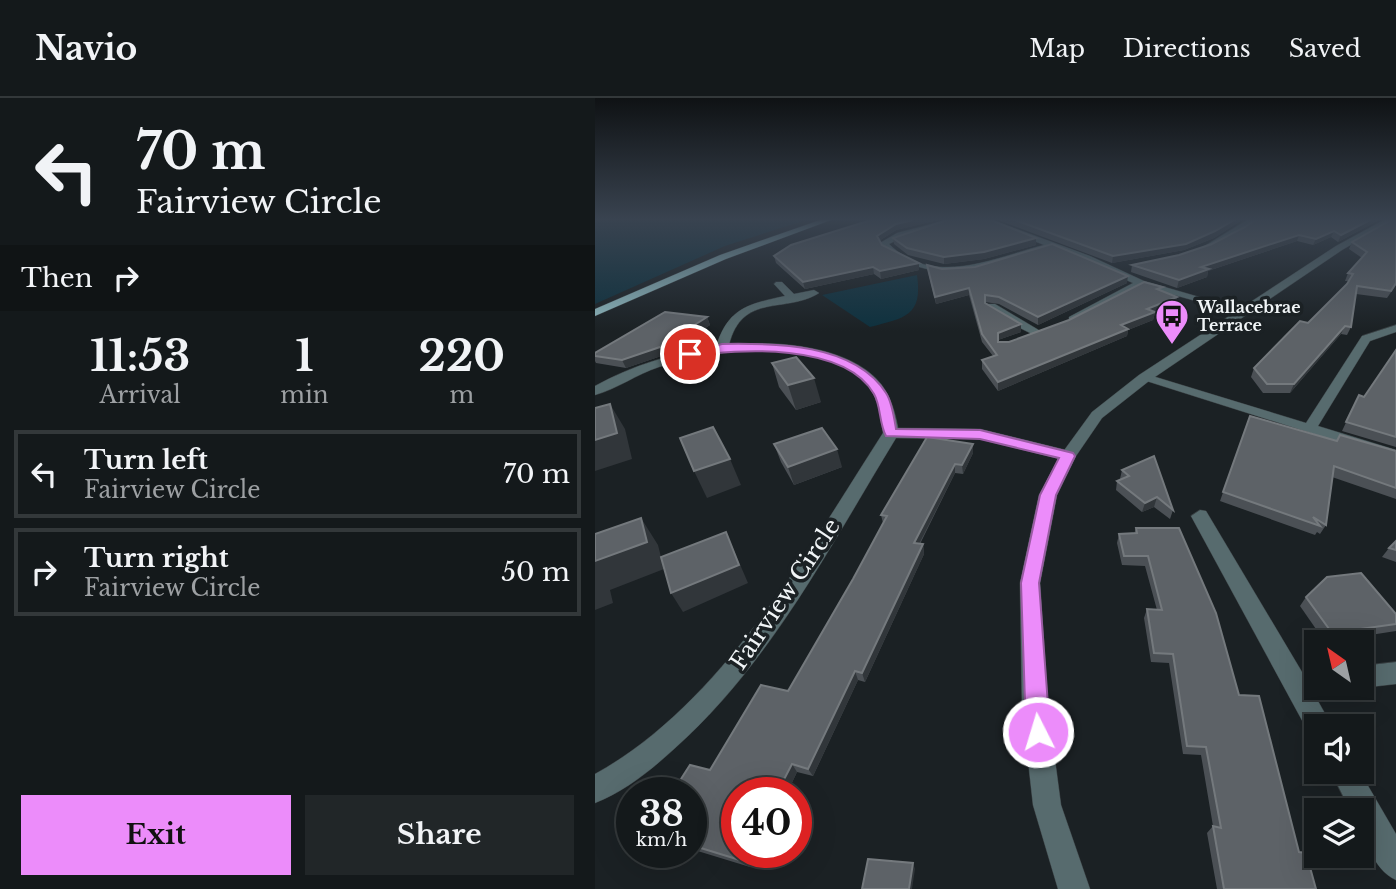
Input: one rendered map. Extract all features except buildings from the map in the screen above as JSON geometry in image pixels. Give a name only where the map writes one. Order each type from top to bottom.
[{"type":"main road","points":[[595,313],[723,257]]},
{"type":"street","points":[[906,257],[918,265],[942,271],[964,270],[1010,257]]},
{"type":"street","points":[[1080,257],[1141,283],[1246,313]]},
{"type":"street","points":[[1074,889],[1047,805],[1035,707],[1030,583],[1048,495],[1068,456],[1097,415],[1144,378],[1246,313],[1326,257]]},
{"type":"street","points":[[1110,270],[1132,267]]},
{"type":"street","points":[[1063,323],[1141,283]]},
{"type":"street","points":[[779,284],[792,298]]},
{"type":"street","points":[[722,348],[731,322],[739,315],[814,293]]},
{"type":"street","points":[[991,306],[1035,333]]},
{"type":"street","points":[[1309,429],[1366,339],[1396,328]]},
{"type":"street","points":[[595,391],[646,368],[722,348],[799,350],[839,361],[870,380],[882,396],[891,433],[980,434],[1068,456]]},
{"type":"street","points":[[1144,378],[1396,455]]},
{"type":"street","name":"Fairview Circle","points":[[595,789],[611,782],[671,736],[739,666],[891,433]]},
{"type":"street","points":[[1200,516],[1304,680]]},
{"type":"street","points":[[1374,676],[1396,673]]},
{"type":"street","points":[[1353,784],[1388,833],[1396,864]]},
{"type":"shaded area","points":[[595,257],[701,257],[595,304]]},
{"type":"shaded area","points":[[917,275],[917,299],[909,313],[893,321],[870,327],[822,295]]},
{"type":"place","name":"Wallacebrae Terrace","points":[[1172,346]]},
{"type":"route","points":[[690,354],[722,348],[799,350],[839,361],[870,380],[882,396],[891,433],[980,434],[1068,456],[1048,495],[1030,583],[1038,732]]}]
